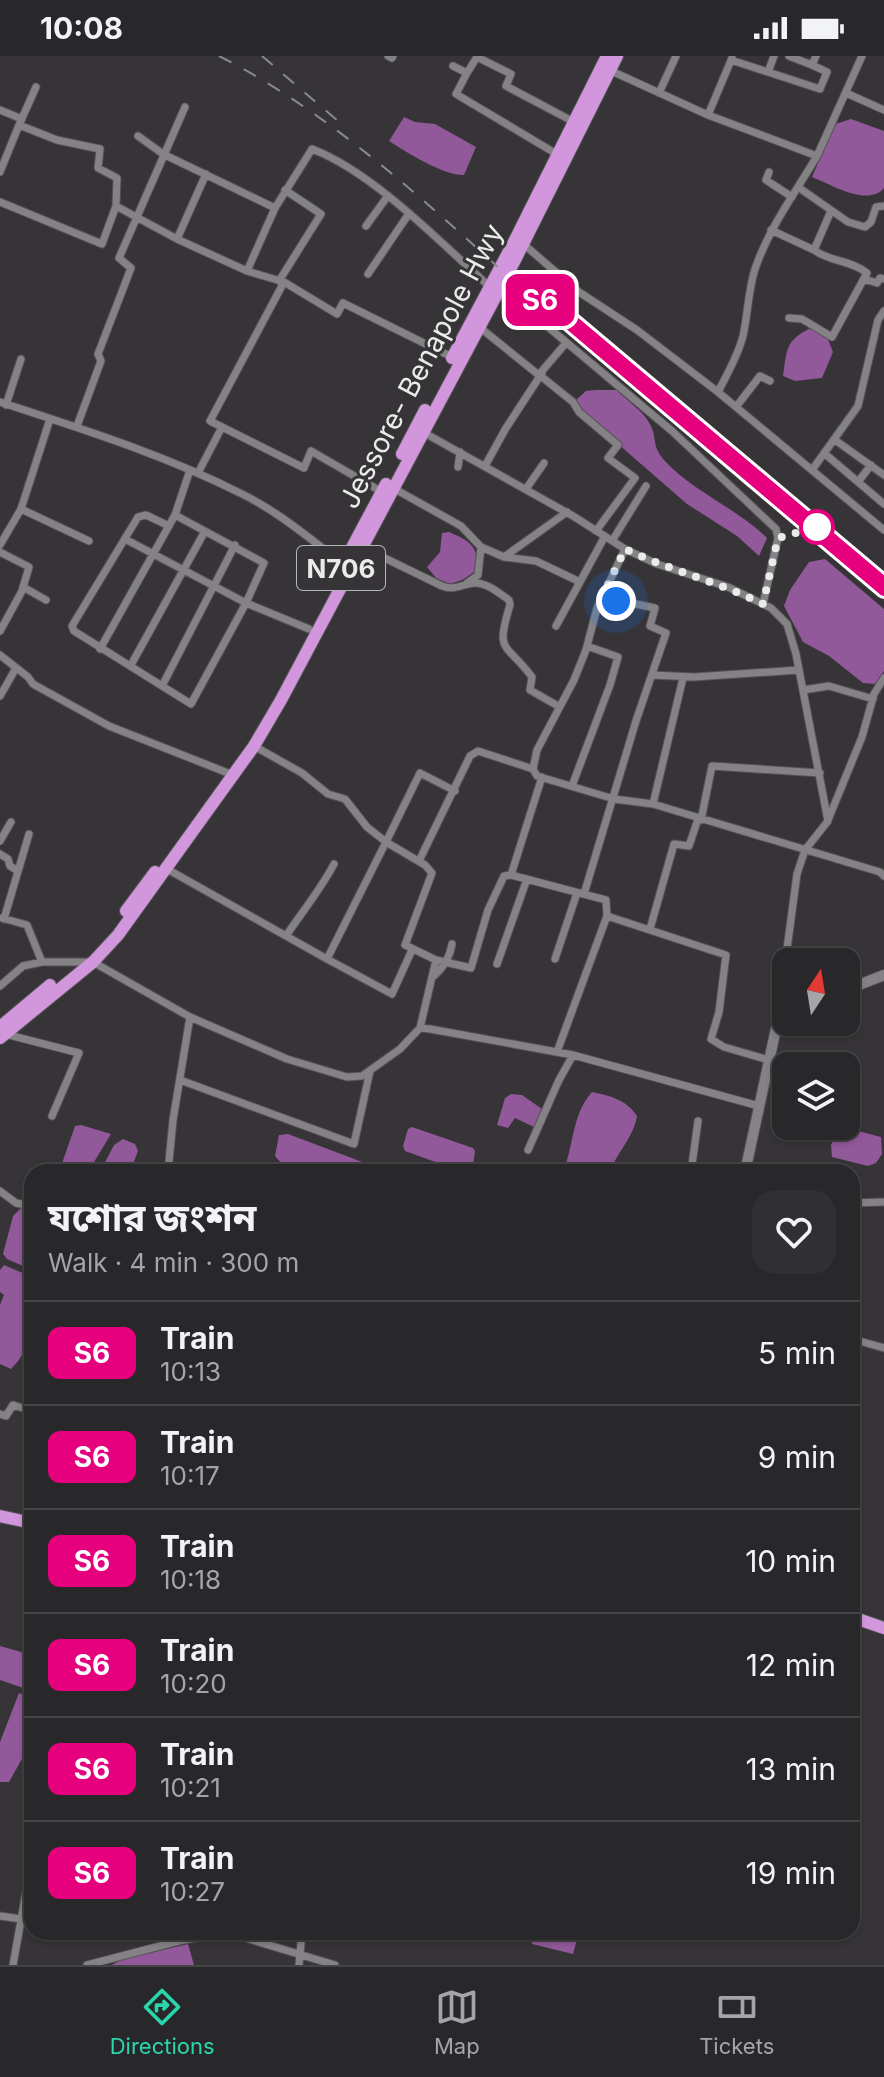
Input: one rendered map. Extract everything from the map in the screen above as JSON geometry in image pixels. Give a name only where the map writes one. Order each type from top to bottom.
[{"type":"highway","name":"N706","points":[[562,157],[574,122],[606,64],[617,56]]},
{"type":"highway","name":"N706","points":[[520,241],[606,64]]},
{"type":"highway","name":"Jessore- Benapole Hwy","points":[[495,287],[514,262],[520,241]]},
{"type":"highway","name":"Jessore- Benapole Hwy","points":[[87,962],[250,739],[344,564],[388,490],[520,241]]},
{"type":"highway","name":"Jessore- Benapole Hwy","points":[[2,1033],[87,962],[127,923],[167,869],[254,746],[362,547],[388,490]]},
{"type":"highway","points":[[0,1516],[24,1521]]},
{"type":"highway","points":[[860,1620],[884,1628]]},
{"type":"street","points":[[659,93],[676,56]]},
{"type":"street","points":[[768,72],[774,56]]},
{"type":"street","points":[[708,115],[732,58],[820,89],[827,73],[789,56]]},
{"type":"street","points":[[812,65],[816,56]]},
{"type":"street","points":[[718,392],[744,333],[754,272],[771,230],[817,156],[862,56]]},
{"type":"street","points":[[562,157],[456,94],[477,57],[511,74],[506,86],[574,122]]},
{"type":"street","points":[[606,64],[708,115],[817,156]]},
{"type":"street","points":[[453,66],[467,73]]},
{"type":"street","points":[[0,172],[36,87]]},
{"type":"street","points":[[846,93],[884,110]]},
{"type":"street","points":[[77,426],[101,361],[98,354],[131,268],[119,258],[185,107]]},
{"type":"street","points":[[0,110],[57,140],[100,149],[98,168],[117,178],[116,206],[102,244],[0,202]]},
{"type":"street","points":[[138,136],[163,154],[275,208]]},
{"type":"street","points":[[247,271],[275,208],[312,149],[334,157],[672,431],[776,529],[778,538],[763,604]]},
{"type":"street","points":[[769,172],[766,180],[792,197]]},
{"type":"street","points":[[177,239],[206,174]]},
{"type":"street","points":[[798,187],[848,222],[865,227],[871,222],[876,207],[884,206]]},
{"type":"street","points":[[285,190],[321,214],[281,282],[210,421],[304,468],[311,451],[461,526],[481,547],[504,557],[536,561],[580,582]]},
{"type":"street","points":[[366,226],[387,197]]},
{"type":"street","points":[[116,206],[177,239],[247,271],[281,282],[337,314],[343,303],[456,360]]},
{"type":"street","points":[[814,250],[831,211]]},
{"type":"street","points":[[368,274],[408,215]]},
{"type":"street","points":[[771,230],[814,250],[824,258],[857,266],[867,273],[832,337],[802,319],[789,318]]},
{"type":"street","points":[[520,241],[579,292],[637,330],[718,392],[884,530]]},
{"type":"street","points":[[864,279],[877,283],[880,278],[884,279]]},
{"type":"street","points":[[812,470],[858,406],[878,320],[884,311]]},
{"type":"street","points":[[475,324],[540,376],[485,466]]},
{"type":"street","points":[[566,343],[542,371],[542,377],[618,445],[608,458],[635,478],[596,531]]},
{"type":"street","points":[[21,359],[3,404],[77,426],[245,495],[288,522],[344,564]]},
{"type":"street","points":[[736,407],[760,376],[770,381]]},
{"type":"street","points":[[0,545],[21,509],[50,419]]},
{"type":"street","points":[[100,649],[175,515],[194,472],[222,427]]},
{"type":"street","points":[[420,430],[567,512],[625,549],[657,564],[728,587],[763,604],[787,624],[828,821]]},
{"type":"street","points":[[835,440],[884,475]]},
{"type":"street","points":[[458,467],[460,452]]},
{"type":"street","points":[[824,453],[884,504]]},
{"type":"street","points":[[526,489],[544,463]]},
{"type":"street","points":[[823,479],[837,464]]},
{"type":"street","points":[[858,482],[871,465]]},
{"type":"street","points":[[556,626],[580,582],[646,486]]},
{"type":"street","points":[[21,509],[89,541]]},
{"type":"street","points":[[504,557],[567,512]]},
{"type":"street","points":[[169,526],[141,515],[72,628],[100,649],[191,704],[246,603],[264,563],[175,515]]},
{"type":"street","points":[[131,665],[205,531]]},
{"type":"street","points":[[125,539],[246,603],[309,629]]},
{"type":"street","points":[[162,686],[235,545]]},
{"type":"street","points":[[362,547],[442,586],[451,589],[476,583],[509,600],[501,638],[506,649],[532,677],[530,690],[558,706]]},
{"type":"street","points":[[465,585],[478,575],[481,547]]},
{"type":"street","points":[[625,549],[602,597],[574,680],[537,750],[533,769],[537,776],[614,799],[653,804],[880,872],[884,876]]},
{"type":"street","points":[[0,552],[29,567],[23,587],[0,631]]},
{"type":"street","points":[[23,587],[46,600]]},
{"type":"street","points":[[555,959],[614,799],[666,633],[650,626],[655,608],[602,597]]},
{"type":"street","points":[[0,610],[9,615]]},
{"type":"street","points":[[572,786],[618,657],[587,646]]},
{"type":"street","points":[[0,655],[33,684],[109,726],[228,773]]},
{"type":"street","points":[[0,696],[16,668]]},
{"type":"street","points":[[652,675],[683,678],[799,670]]},
{"type":"street","points":[[653,804],[683,678]]},
{"type":"street","points":[[787,948],[797,874],[805,850],[828,821],[862,737],[873,699],[884,678]]},
{"type":"street","points":[[803,690],[829,686],[873,699]]},
{"type":"street","points":[[254,746],[302,773],[328,794],[345,799],[367,827],[442,877]]},
{"type":"street","points":[[419,861],[470,756],[478,751],[533,769]]},
{"type":"street","points":[[650,929],[674,844],[689,846],[700,820],[712,766],[820,773]]},
{"type":"street","points":[[327,959],[420,773],[455,791]]},
{"type":"street","points":[[511,875],[542,777]]},
{"type":"street","points":[[0,841],[11,822]]},
{"type":"street","points":[[29,834],[2,918],[27,925],[42,962]]},
{"type":"street","points":[[0,854],[18,871]]},
{"type":"street","points":[[286,936],[334,864]]},
{"type":"street","points":[[167,869],[392,994],[412,950]]},
{"type":"street","points":[[432,873],[405,945],[436,960],[471,968],[492,900],[504,876],[511,875],[606,900],[607,916],[557,1052]]},
{"type":"street","points":[[497,964],[527,879]]},
{"type":"street","points":[[607,916],[726,955],[719,1012],[711,1039],[724,1047],[769,1060]]},
{"type":"street","points":[[432,977],[441,969],[452,944]]},
{"type":"street","points":[[0,986],[23,966],[42,962],[87,962],[190,1017],[287,1059],[347,1077],[362,1076],[370,1071],[400,1049],[420,1028],[436,960]]},
{"type":"street","points":[[860,984],[884,975]]},
{"type":"street","points":[[169,1164],[190,1017]]},
{"type":"street","points":[[420,1028],[573,1055],[759,1106]]},
{"type":"street","points":[[2,1033],[79,1053],[52,1116]]},
{"type":"street","points":[[747,1164],[769,1060],[777,1036]]},
{"type":"street","points":[[528,1150],[573,1055]]},
{"type":"street","points":[[180,1080],[354,1144],[370,1071]]},
{"type":"street","points":[[692,1164],[698,1121]]},
{"type":"street","points":[[0,1191],[16,1203],[24,1204]]},
{"type":"street","points":[[860,1203],[884,1202]]},
{"type":"street","points":[[860,1341],[884,1348]]},
{"type":"street","points":[[0,1414],[6,1416],[13,1405],[24,1408]]},
{"type":"street","points":[[13,1965],[24,1903]]},
{"type":"street","points":[[0,1916],[21,1919]]},
{"type":"street","points":[[87,1965],[183,1940]]},
{"type":"street","points":[[252,1940],[335,1965]]},
{"type":"street","points":[[299,1965],[301,1940]]},
{"type":"shaded area","points":[[404,117],[415,122],[435,124],[476,147],[464,175],[436,168],[389,141]]},
{"type":"shaded area","points":[[851,119],[884,131],[884,188],[877,193],[850,193],[812,177],[835,124]]},
{"type":"shaded area","points":[[811,328],[827,337],[833,352],[822,378],[795,381],[783,376],[789,347],[796,337]]},
{"type":"shaded area","points":[[617,390],[648,421],[658,451],[675,471],[767,538],[759,556],[737,536],[687,504],[603,427],[585,416],[576,400],[586,391]]},
{"type":"shaded area","points":[[449,532],[472,545],[477,562],[477,570],[450,584],[436,578],[427,567],[440,552],[442,533]]},
{"type":"shaded area","points":[[825,559],[884,609],[884,671],[876,684],[863,683],[829,656],[803,642],[784,606],[790,590],[809,562]]},
{"type":"shaded area","points":[[592,1092],[611,1097],[623,1102],[637,1116],[630,1137],[614,1164],[566,1164],[585,1101]]},
{"type":"shaded area","points":[[511,1094],[522,1095],[542,1109],[536,1128],[515,1118],[508,1128],[497,1125],[505,1098]]},
{"type":"shaded area","points":[[75,1126],[111,1134],[93,1164],[62,1164]]},
{"type":"shaded area","points":[[412,1127],[473,1148],[473,1164],[441,1164],[405,1151],[403,1146],[408,1129]]},
{"type":"shaded area","points":[[860,1132],[881,1137],[882,1154],[876,1163],[868,1166],[832,1157],[833,1140],[860,1140]]},
{"type":"shaded area","points":[[288,1134],[365,1164],[283,1164],[275,1156],[279,1135]]},
{"type":"shaded area","points":[[123,1139],[135,1144],[138,1151],[133,1164],[104,1164],[114,1145]]},
{"type":"shaded area","points":[[24,1205],[24,1266],[3,1254],[13,1216]]},
{"type":"shaded area","points":[[4,1265],[24,1274],[24,1351],[11,1369],[0,1364],[0,1305],[4,1295],[0,1292],[0,1270]]},
{"type":"shaded area","points":[[0,1646],[24,1653],[24,1688],[0,1680]]},
{"type":"shaded area","points":[[19,1693],[24,1695],[24,1757],[9,1782],[0,1782],[0,1742]]},
{"type":"shaded area","points":[[532,1940],[577,1940],[573,1954],[532,1944]]},
{"type":"shaded area","points":[[188,1944],[194,1965],[112,1965],[120,1960]]},
{"type":"railway","points":[[219,56],[312,112],[398,179],[641,394],[884,600]]},
{"type":"railway","points":[[262,56],[338,121]]},
{"type":"railway","points":[[710,437],[884,583]]},
{"type":"train","name":"S6","points":[[884,583],[568,317],[539,298],[884,590]]},
{"type":"route","points":[[616,601],[602,597],[625,549],[657,564],[728,587],[763,604],[778,538],[817,527]]}]
